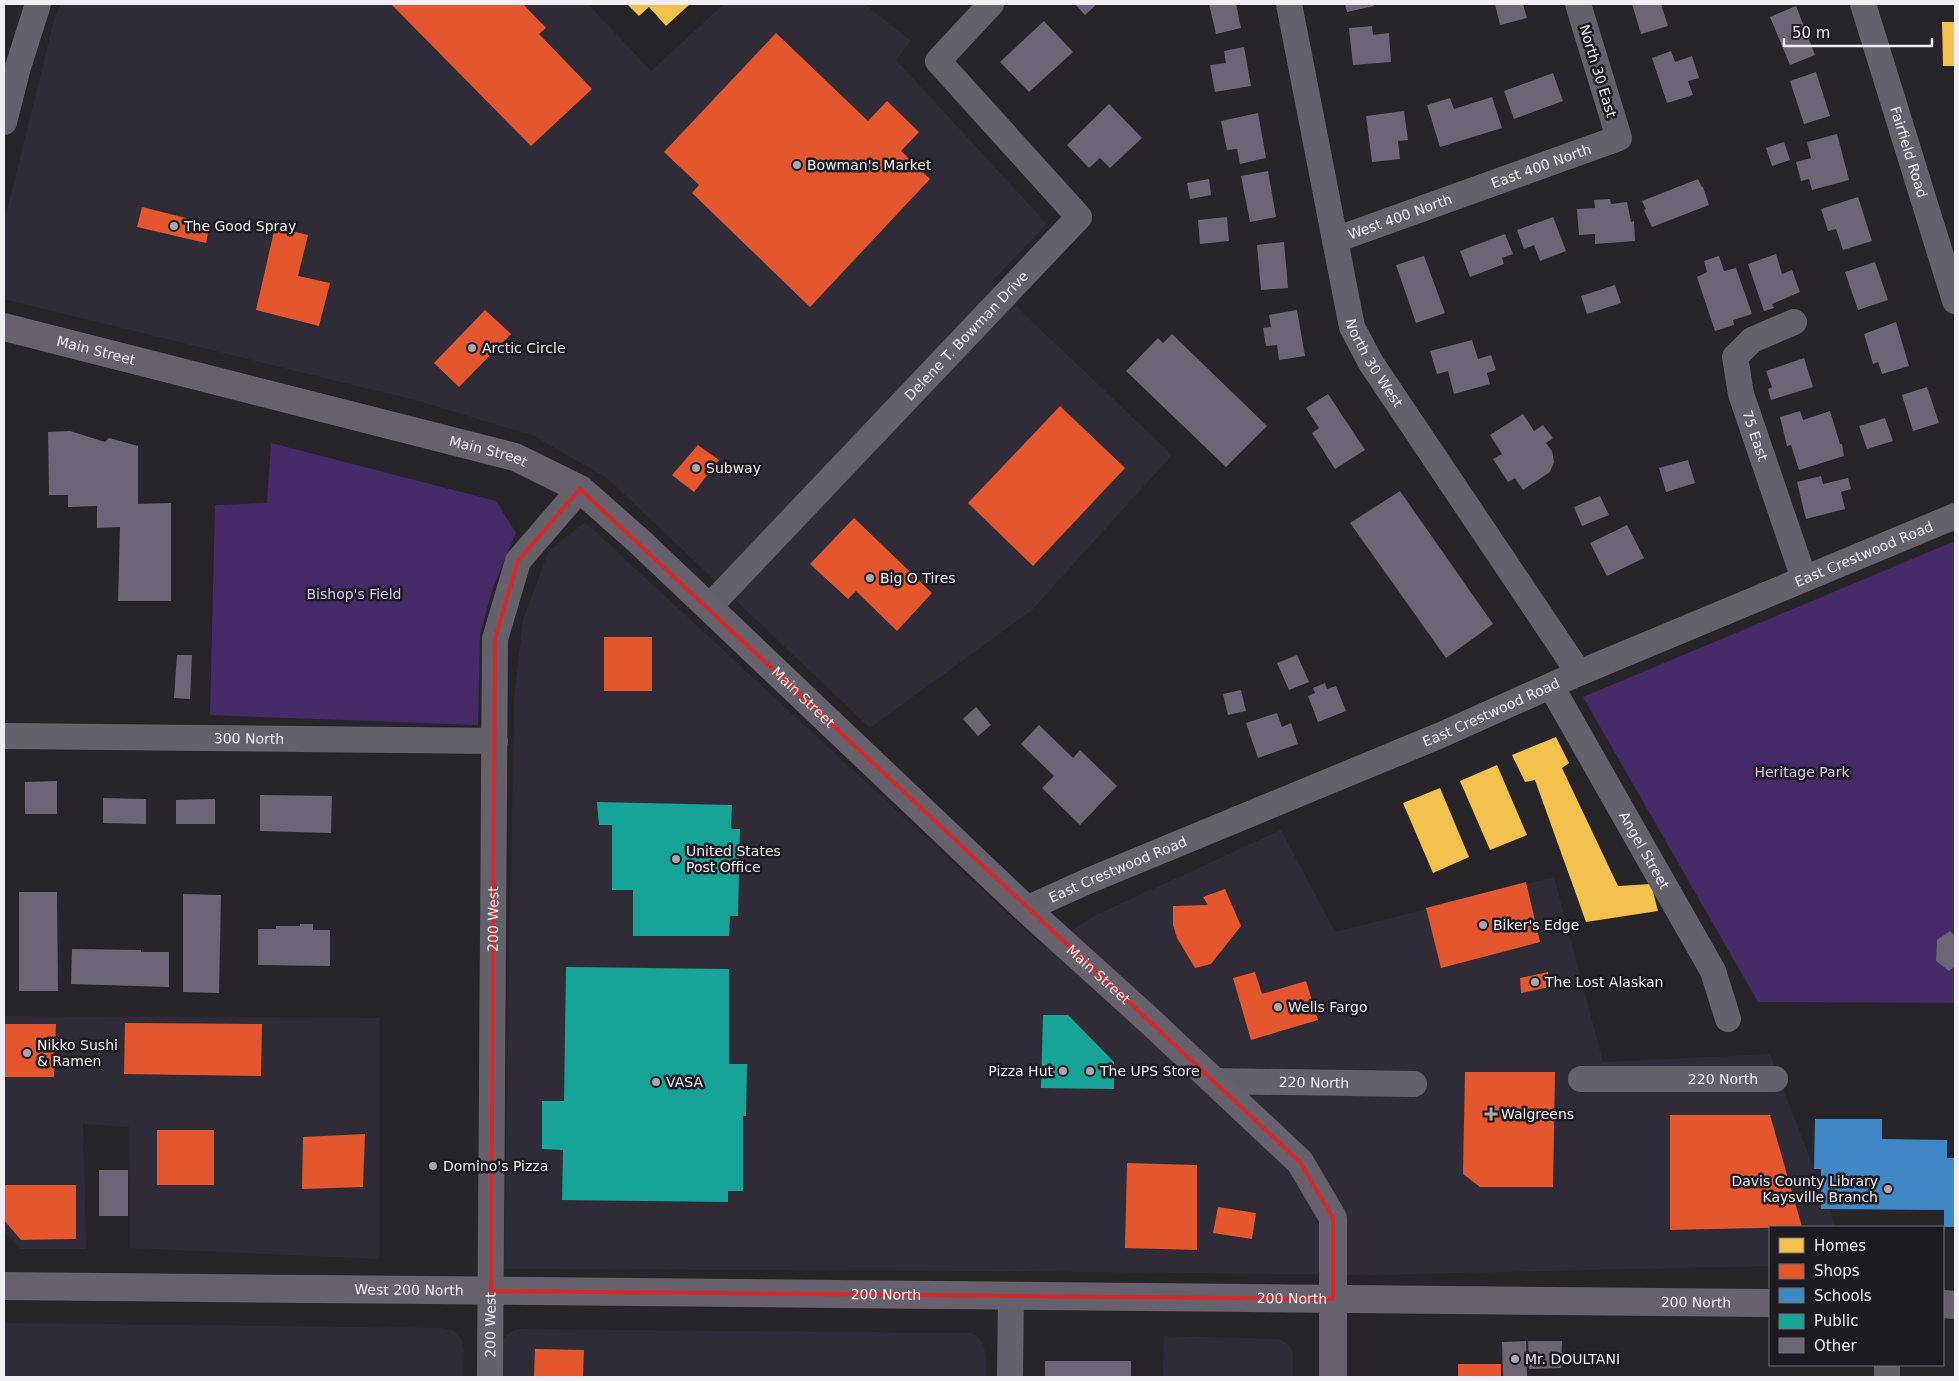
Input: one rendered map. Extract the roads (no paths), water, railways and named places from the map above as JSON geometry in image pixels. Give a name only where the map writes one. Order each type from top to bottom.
[{"type":"main road","name":"Main Street","points":[[4,327],[514,457],[580,489],[709,606],[1026,909],[1300,1162],[1333,1218],[1332,1377]]},
{"type":"main road","name":"West 200 North","points":[[4,1286],[813,1294]]},
{"type":"main road","name":"200 North","points":[[813,1294],[1769,1303]]},
{"type":"street","points":[[4,122],[18,67],[38,4]]},
{"type":"street","name":"Delene T. Bowman Drive","points":[[709,606],[1079,217],[938,61],[991,4]]},
{"type":"street","name":"North 30 West","points":[[1290,4],[1352,327],[1371,363],[1579,673]]},
{"type":"street","name":"North 30 East","points":[[1578,4],[1619,138]]},
{"type":"street","name":"Fairfield Road","points":[[1863,4],[1955,301]]},
{"type":"street","name":"East 400 North","points":[[1464,193],[1619,138]]},
{"type":"street","name":"West 400 North","points":[[1335,240],[1464,193]]},
{"type":"street","name":"75 East","points":[[1794,322],[1752,340],[1735,357],[1740,394],[1804,579]]},
{"type":"street","name":"200 West","points":[[490,1377],[496,639],[518,561],[580,489]]},
{"type":"street","name":"East Crestwood Road","points":[[1026,909],[1088,881],[1441,735],[1579,673],[1955,516]]},
{"type":"street","name":"Angel Street","points":[[1551,686],[1714,971],[1728,1019]]},
{"type":"street","name":"300 North","points":[[4,736],[495,741]]},
{"type":"street","name":"220 North","points":[[1581,1079],[1775,1079]]},
{"type":"street","name":"220 North","points":[[1213,1081],[1414,1084]]},
{"type":"street","points":[[1010,1377],[1011,1296]]},
{"type":"place","name":"Bowman's Market","points":[[797,165]]},
{"type":"place","name":"The Good Spray","points":[[174,226]]},
{"type":"place","name":"Arctic Circle","points":[[472,348]]},
{"type":"place","name":"Subway","points":[[696,468]]},
{"type":"place","name":"Big O Tires","points":[[870,578]]},
{"type":"place","name":"United States Post Office","points":[[676,859]]},
{"type":"place","name":"Biker's Edge","points":[[1483,925]]},
{"type":"place","name":"The Lost Alaskan","points":[[1535,982]]},
{"type":"place","name":"Wells Fargo","points":[[1278,1007]]},
{"type":"place","name":"Nikko Sushi & Ramen","points":[[27,1053]]},
{"type":"place","name":"Pizza Hut","points":[[1063,1071]]},
{"type":"place","name":"The UPS Store","points":[[1090,1071]]},
{"type":"place","name":"VASA","points":[[656,1082]]},
{"type":"place","name":"Walgreens","points":[[1491,1114]]},
{"type":"place","name":"Domino's Pizza","points":[[433,1166]]},
{"type":"place","name":"Davis County Library Kaysville Branch","points":[[1888,1189]]},
{"type":"place","name":"Mr. DOULTANI","points":[[1515,1359]]},
{"type":"park label","name":"Bishop's Field","points":[[354,594]]},
{"type":"park label","name":"Heritage Park","points":[[1802,772]]}]
